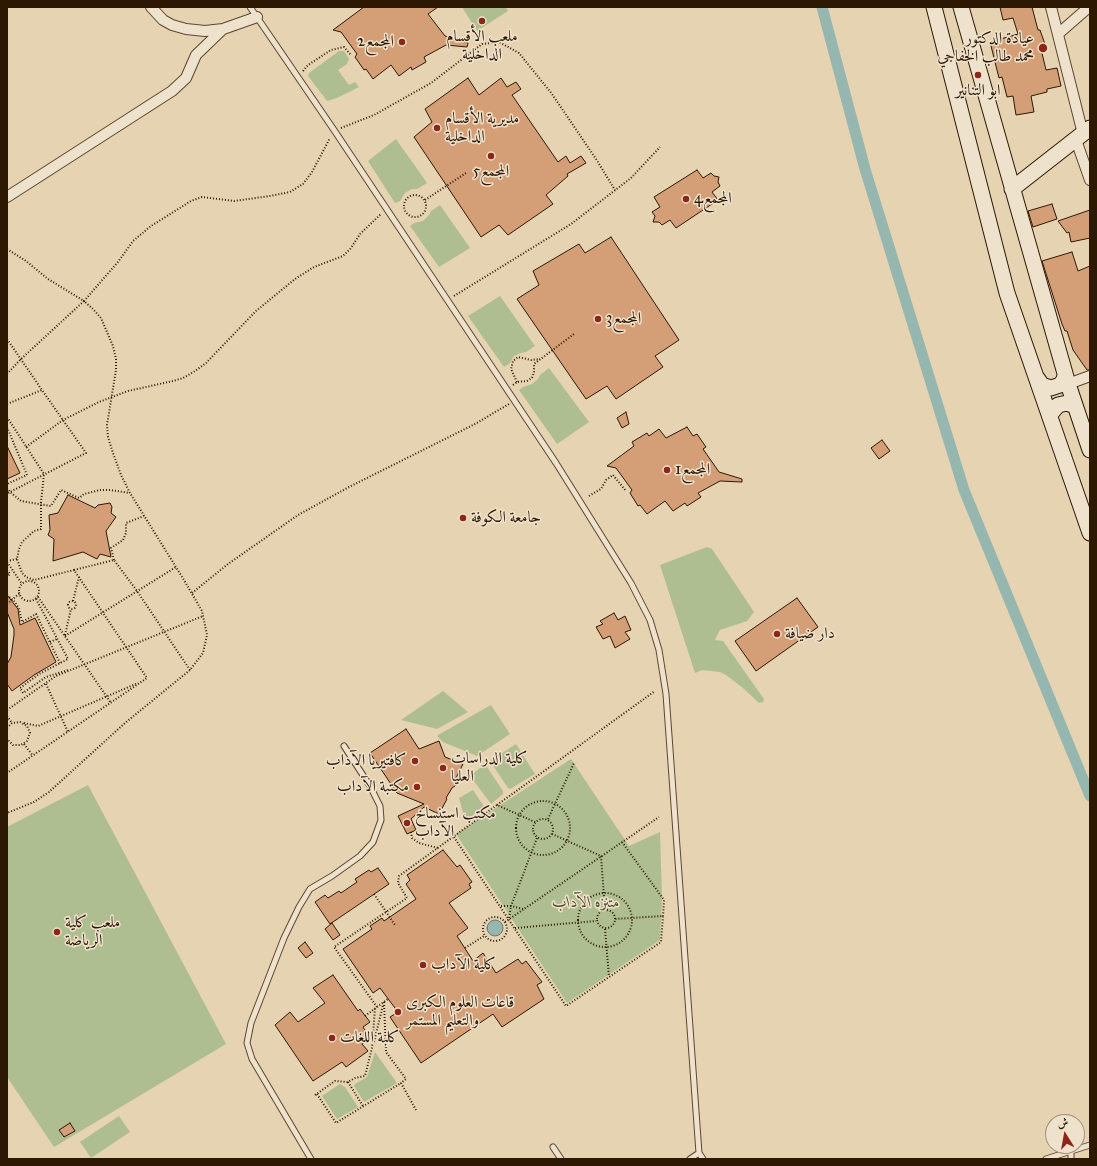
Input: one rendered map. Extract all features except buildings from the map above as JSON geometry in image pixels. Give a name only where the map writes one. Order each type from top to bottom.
[{"type":"main road","points":[[934,7],[1007,293],[1090,533]]},
{"type":"main road","points":[[961,7],[1067,379],[1090,450]]},
{"type":"main road","points":[[1012,189],[1083,134]]},
{"type":"main road","points":[[1037,378],[1042,385],[1051,388],[1060,385],[1067,379]]},
{"type":"main road","points":[[1050,416],[1058,405],[1067,403],[1075,406]]},
{"type":"street","points":[[151,7],[163,20],[172,25],[186,29],[205,31],[223,29],[257,18]]},
{"type":"street","points":[[1051,7],[1083,134],[1090,180]]},
{"type":"street","points":[[1058,34],[1089,7]]},
{"type":"street","points":[[7,197],[172,91],[186,78],[196,55],[223,29]]},
{"type":"street","points":[[1067,379],[1090,376]]},
{"type":"lane","points":[[250,7],[334,130],[556,463],[631,583],[650,620],[659,650],[666,694],[699,1153],[703,1159]]},
{"type":"lane","points":[[312,1159],[252,1059],[247,1043],[251,1023],[284,938],[299,907],[310,889],[332,876],[360,856],[373,842],[381,820],[380,806],[370,786],[344,746]]},
{"type":"lane","points":[[553,1147],[562,1159]]},
{"type":"lane","points":[[690,1159],[699,1153]]},
{"type":"lane","points":[[1046,1159],[1064,1154]]},
{"type":"path","points":[[7,374],[84,301],[139,236],[151,226],[190,201],[202,197],[234,201],[290,192],[303,184],[312,172],[334,130],[374,115],[431,83],[482,44],[499,42],[519,53],[547,88],[596,158],[615,190]]},
{"type":"path","points":[[302,72],[308,64],[331,50],[344,47],[351,55]]},
{"type":"path","points":[[448,300],[571,224],[631,178],[660,147]]},
{"type":"path","points":[[425,200],[466,173]]},
{"type":"path","points":[[414,194],[425,200],[427,206],[422,215],[415,217],[406,212],[404,205],[407,198],[414,194]]},
{"type":"path","points":[[26,447],[64,420],[112,397],[147,386],[183,378],[195,371],[206,363],[256,310],[295,279],[314,267],[342,256],[351,248],[364,229],[387,209]]},
{"type":"path","points":[[406,218],[408,214]]},
{"type":"path","points":[[7,249],[26,261],[48,279],[84,301],[93,308],[101,318],[113,346],[116,370],[107,425],[108,437],[120,475],[192,593],[203,616],[207,635],[203,653],[190,670],[125,722],[50,792],[34,802],[7,813]]},
{"type":"path","points":[[512,385],[532,378],[534,364],[574,334]]},
{"type":"path","points":[[7,339],[86,453],[7,494]]},
{"type":"path","points":[[517,382],[511,369],[513,361],[518,357],[531,360],[540,359]]},
{"type":"path","points":[[7,404],[42,390]]},
{"type":"path","points":[[192,593],[228,564],[298,515],[349,487],[475,424],[515,401]]},
{"type":"path","points":[[7,417],[44,474],[41,505],[41,529],[34,531],[22,542],[17,559],[22,573],[32,580],[39,588],[37,598],[68,659],[38,675],[20,688],[23,692],[46,677],[78,667]]},
{"type":"path","points":[[7,427],[27,475],[7,484]]},
{"type":"path","points":[[589,496],[601,489],[606,480],[613,475],[626,491]]},
{"type":"path","points":[[7,488],[21,501],[51,506],[61,490],[80,498],[84,494],[100,490],[130,493]]},
{"type":"path","points":[[144,516],[126,523],[124,540],[112,548],[114,560],[137,591],[190,670]]},
{"type":"path","points":[[17,559],[7,562],[22,584],[20,594],[23,599],[26,600],[33,601],[37,598]]},
{"type":"path","points":[[22,584],[32,580],[114,560]]},
{"type":"path","points":[[65,636],[176,567]]},
{"type":"path","points":[[7,570],[10,574],[7,577]]},
{"type":"path","points":[[7,773],[147,678],[127,646],[74,570]]},
{"type":"path","points":[[65,636],[71,609],[68,607],[68,604],[73,601],[79,576]]},
{"type":"path","points":[[7,604],[20,594]]},
{"type":"path","points":[[7,595],[15,602],[19,609],[22,622],[36,614],[60,663]]},
{"type":"path","points":[[37,598],[85,664],[111,703]]},
{"type":"path","points":[[71,609],[74,609],[77,606],[73,601]]},
{"type":"path","points":[[7,710],[56,676],[203,616]]},
{"type":"path","points":[[50,642],[57,639]]},
{"type":"path","points":[[38,675],[41,680]]},
{"type":"path","points":[[7,728],[12,723],[16,722],[38,726],[144,680]]},
{"type":"path","points":[[46,683],[68,732]]},
{"type":"path","points":[[372,1048],[376,1008],[334,947],[407,898],[398,883],[399,876],[655,691]]},
{"type":"path","points":[[7,716],[12,723]]},
{"type":"path","points":[[8,741],[16,746],[24,744],[30,733],[29,729],[24,723]]},
{"type":"path","points":[[24,744],[33,756]]},
{"type":"path","points":[[548,819],[574,763]]},
{"type":"path","points":[[545,801],[555,804],[563,810],[568,819],[570,830],[567,840],[559,849],[549,854],[532,852],[524,846],[518,838],[516,828],[519,815],[526,806],[535,802],[545,801]]},
{"type":"path","points":[[497,805],[535,822]]},
{"type":"path","points":[[505,922],[659,817]]},
{"type":"path","points":[[540,818],[548,819],[552,824],[552,834],[544,839],[538,838],[532,829],[535,822],[540,818]]},
{"type":"path","points":[[411,832],[412,838],[419,843],[438,848]]},
{"type":"path","points":[[552,834],[601,856]]},
{"type":"path","points":[[454,837],[566,1006],[661,942],[664,900],[622,842]]},
{"type":"path","points":[[509,920],[511,906],[538,838]]},
{"type":"path","points":[[601,856],[605,910]]},
{"type":"path","points":[[604,893],[616,895],[621,898],[629,906],[632,918],[631,928],[626,938],[617,944],[607,947],[596,946],[587,940],[581,932],[578,922],[579,912],[585,902],[593,895],[604,893]]},
{"type":"path","points":[[374,894],[395,924]]},
{"type":"path","points":[[500,906],[511,906],[524,909]]},
{"type":"path","points":[[605,910],[611,911],[615,916],[615,919],[613,925],[608,928],[599,926],[596,921],[599,912],[605,910]]},
{"type":"path","points":[[615,919],[662,916]]},
{"type":"path","points":[[490,917],[498,917],[505,922],[507,930],[501,939],[494,941],[484,935],[482,927],[486,920],[490,917]]},
{"type":"path","points":[[515,928],[596,921]]},
{"type":"path","points":[[605,928],[609,977]]},
{"type":"path","points":[[465,948],[484,935]]},
{"type":"path","points":[[365,1016],[388,999]]},
{"type":"path","points":[[384,1002],[386,1052],[406,1079],[336,1123],[316,1095],[335,1081],[348,1082],[355,1078],[365,1076],[384,1002]]},
{"type":"path","points":[[348,1082],[363,1106]]},
{"type":"path","points":[[401,1083],[416,1110]]},
{"type":"green space","name":"ملعب الأقسام الداخلية","points":[[462,7],[506,7],[508,11],[477,31]]},
{"type":"green space","points":[[339,51],[344,51],[349,59],[347,64],[338,70],[349,85],[355,82],[359,87],[337,98],[327,101],[308,76],[309,73]]},
{"type":"green space","points":[[396,139],[427,183],[417,189],[412,189],[405,193],[400,201],[395,203],[368,161]]},
{"type":"green space","points":[[440,205],[470,248],[439,267],[410,226],[414,223],[423,221],[431,211]]},
{"type":"green space","points":[[500,296],[535,346],[526,352],[514,356],[509,364],[504,367],[468,316]]},
{"type":"green space","points":[[549,368],[589,422],[557,444],[519,390],[532,384]]},
{"type":"green space","points":[[707,547],[712,549],[754,612],[747,621],[720,630],[715,640],[723,641],[764,699],[763,702],[759,703],[743,688],[720,672],[702,670],[695,673],[660,565]]},
{"type":"green space","points":[[443,691],[468,712],[437,729],[401,720]]},
{"type":"green space","points":[[491,705],[510,734],[477,756],[443,742],[438,737],[438,735]]},
{"type":"green space","points":[[516,744],[535,774],[510,789],[490,761]]},
{"type":"green space","name":"متنزه الآداب","points":[[571,759],[629,846],[660,832],[662,897],[660,940],[567,1003],[456,834]]},
{"type":"green space","points":[[485,764],[503,791],[503,794],[491,804],[470,776]]},
{"type":"green space","points":[[88,785],[226,1044],[54,1147],[7,1077],[7,827]]},
{"type":"green space","points":[[473,790],[485,808],[465,820],[459,798]]},
{"type":"green space","points":[[375,1052],[397,1083],[364,1102],[354,1086],[367,1077]]},
{"type":"green space","points":[[340,1084],[345,1087],[358,1107],[337,1119],[322,1096]]},
{"type":"green space","points":[[119,1116],[130,1132],[91,1158],[80,1142]]},
{"type":"water","points":[[495,920],[501,922],[503,928],[501,934],[495,936],[489,934],[487,928],[489,922]]},
{"type":"waterway","points":[[822,7],[865,169],[964,490],[1090,796]]},
{"type":"place","name":"ملعب الأقسام الداخلية","points":[[482,21]]},
{"type":"place","name":"المجمع2","points":[[402,42]]},
{"type":"place","name":"عيادة الدكتور محمد طالب الخفاجي","points":[[1043,48]]},
{"type":"place","name":"ابو التنانير","points":[[978,75]]},
{"type":"place","name":"مديرية الأقسام الداخلية","points":[[437,128]]},
{"type":"place","name":"المجمع5","points":[[491,156]]},
{"type":"place","name":"المجمع4","points":[[686,199]]},
{"type":"place","name":"المجمع3","points":[[598,319]]},
{"type":"place","name":"المجمع1","points":[[667,470]]},
{"type":"place","name":"جامعة الكوفة","points":[[463,518]]},
{"type":"place","name":"دار ضيافة","points":[[777,634]]},
{"type":"place","name":"كافتيريا الآداب","points":[[415,761]]},
{"type":"place","name":"كلية الدراسات العليا","points":[[443,768]]},
{"type":"place","name":"مكتبة الآداب","points":[[417,787]]},
{"type":"place","name":"مكتب استنساخ الآداب","points":[[407,823]]},
{"type":"place","name":"ملعب كلية الرياضة","points":[[57,932]]},
{"type":"place","name":"كلية الآداب","points":[[423,965]]},
{"type":"place","name":"قاعات العلوم الكبرى والتعليم المستمر","points":[[398,1012]]},
{"type":"place","name":"كلبة اللغات","points":[[332,1038]]}]
